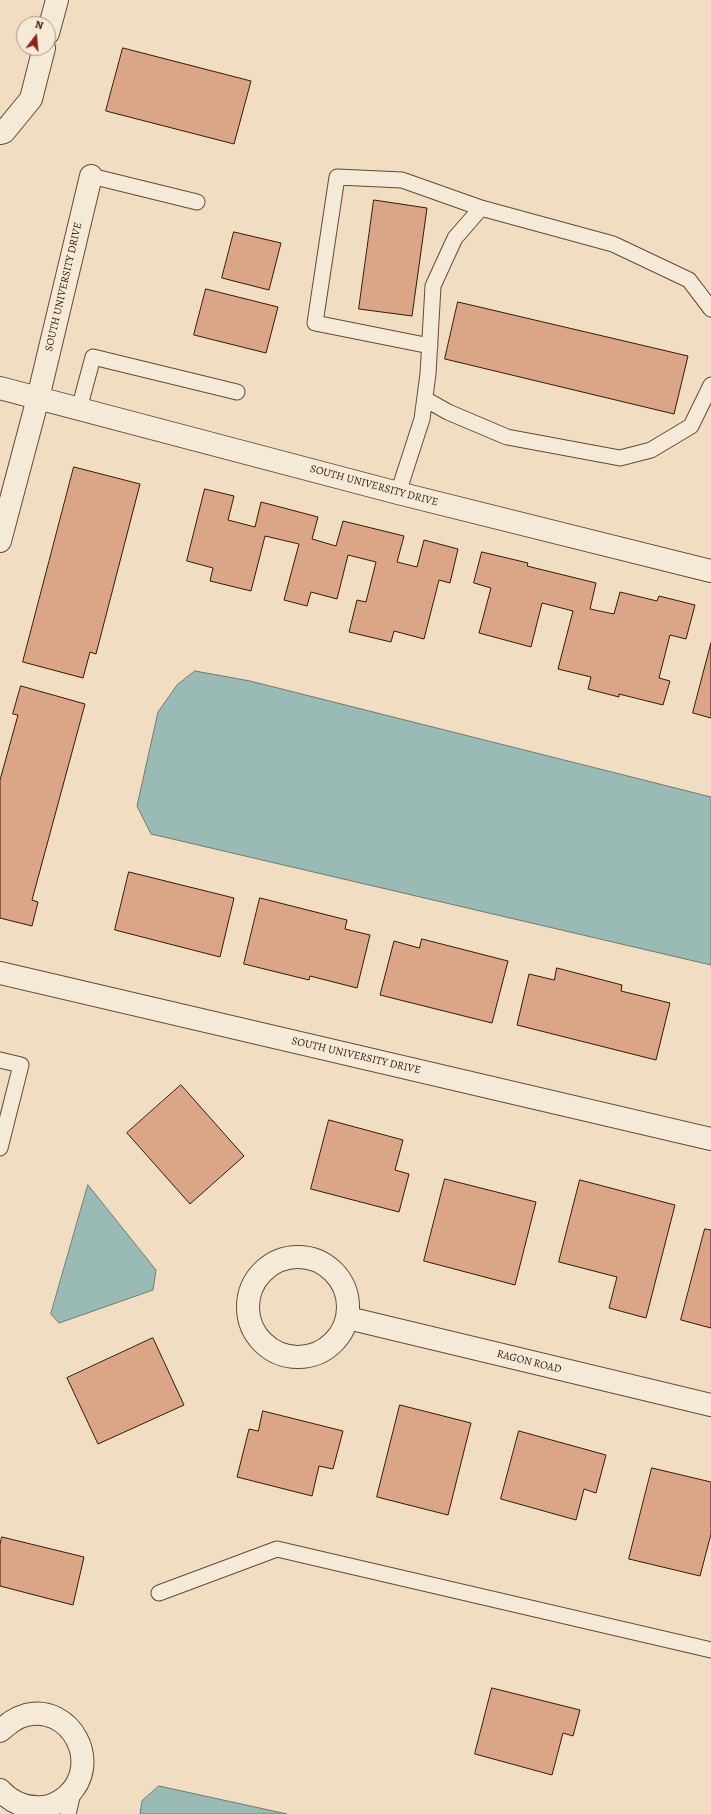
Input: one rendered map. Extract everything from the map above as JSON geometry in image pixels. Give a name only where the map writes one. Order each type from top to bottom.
[{"type":"street","points":[[52,16],[56,0]]},
{"type":"street","points":[[2,133],[31,99],[42,56]]},
{"type":"street","name":"SOUTH UNIVERSITY DRIVE","points":[[0,541],[38,398],[91,176]]},
{"type":"street","name":"SOUTH UNIVERSITY DRIVE","points":[[0,388],[398,493],[711,571]]},
{"type":"street","name":"SOUTH UNIVERSITY DRIVE","points":[[0,973],[711,1139]]},
{"type":"street","points":[[300,1256],[317,1260],[332,1269],[343,1283],[349,1300],[348,1318],[341,1334],[330,1347],[314,1356],[296,1358],[279,1354],[264,1345],[253,1330],[248,1314],[248,1296],[255,1280],[267,1267],[283,1258],[300,1256]]},
{"type":"street","name":"RAGON ROAD","points":[[348,1318],[711,1404]]},
{"type":"street","points":[[0,1731],[11,1721],[26,1715],[42,1715],[52,1718],[71,1730],[79,1743],[83,1759],[81,1775],[74,1789],[62,1800],[49,1806],[35,1808],[20,1805],[8,1798],[0,1790]]},
{"type":"lane","points":[[91,176],[197,202]]},
{"type":"lane","points":[[430,346],[315,323],[337,177],[402,180],[481,208],[613,244],[689,280],[711,309]]},
{"type":"lane","points":[[398,493],[422,419],[430,346],[433,286],[455,238],[481,208]]},
{"type":"lane","points":[[79,409],[93,357],[237,392]]},
{"type":"lane","points":[[425,399],[448,412],[507,437],[620,458],[651,450],[691,426],[711,385]]},
{"type":"lane","points":[[0,1060],[21,1065],[0,1148]]},
{"type":"lane","points":[[159,1593],[277,1549],[711,1650]]},
{"type":"lane","points":[[68,1814],[74,1789]]},
{"type":"water","points":[[195,671],[250,681],[711,797],[711,965],[151,834],[137,806],[158,712],[177,685]]},
{"type":"water","points":[[88,1185],[156,1270],[153,1290],[59,1323],[51,1314]]},
{"type":"water","points":[[159,1786],[287,1814],[140,1814],[142,1801]]},
{"type":"building","points":[[123,48],[251,81],[234,144],[106,111]]},
{"type":"building","points":[[374,200],[427,208],[412,316],[359,309]]},
{"type":"building","points":[[234,232],[281,243],[269,290],[222,278]]},
{"type":"building","points":[[206,289],[278,307],[266,353],[194,335]]},
{"type":"building","points":[[458,302],[688,356],[674,414],[445,359]]},
{"type":"building","points":[[74,467],[140,484],[96,654],[90,652],[83,678],[23,662]]},
{"type":"building","points":[[205,489],[234,496],[228,520],[255,527],[261,502],[318,517],[312,539],[336,546],[343,521],[404,536],[397,562],[417,567],[424,540],[458,549],[450,583],[439,580],[424,639],[394,631],[391,642],[349,632],[357,600],[366,602],[376,562],[348,555],[337,599],[311,592],[307,606],[284,600],[299,544],[265,536],[251,591],[210,581],[213,568],[187,561]]},
{"type":"building","points":[[482,552],[528,563],[527,566],[596,583],[590,609],[614,614],[620,592],[657,601],[659,596],[695,605],[686,639],[670,635],[659,678],[670,681],[663,705],[619,694],[619,697],[588,689],[591,677],[558,669],[573,611],[542,603],[531,647],[479,633],[491,588],[474,583]]},
{"type":"building","points":[[711,643],[711,718],[693,713]]},
{"type":"building","points":[[21,686],[85,704],[32,900],[38,902],[32,926],[0,918],[0,780],[18,715],[13,714]]},
{"type":"building","points":[[129,872],[234,898],[220,957],[115,930]]},
{"type":"building","points":[[260,898],[347,920],[345,929],[370,935],[357,988],[310,976],[309,980],[244,964]]},
{"type":"building","points":[[422,939],[508,961],[492,1023],[380,995],[394,941],[419,948]]},
{"type":"building","points":[[557,968],[622,985],[621,991],[670,1003],[656,1060],[517,1025],[529,974],[554,980]]},
{"type":"building","points":[[181,1085],[244,1156],[190,1204],[127,1133]]},
{"type":"building","points":[[329,1120],[403,1140],[395,1170],[409,1174],[399,1212],[311,1189]]},
{"type":"building","points":[[445,1179],[536,1202],[515,1285],[424,1261]]},
{"type":"building","points":[[580,1180],[675,1205],[646,1318],[609,1308],[617,1277],[559,1262]]},
{"type":"building","points":[[705,1229],[711,1230],[711,1328],[681,1320]]},
{"type":"building","points":[[153,1338],[184,1405],[98,1444],[67,1378]]},
{"type":"building","points":[[400,1405],[471,1423],[448,1515],[377,1497]]},
{"type":"building","points":[[263,1411],[343,1431],[333,1469],[319,1466],[312,1496],[237,1477],[249,1429],[258,1431]]},
{"type":"building","points":[[519,1431],[606,1455],[596,1493],[584,1489],[576,1520],[501,1499]]},
{"type":"building","points":[[652,1468],[711,1482],[711,1534],[700,1576],[629,1559]]},
{"type":"building","points":[[2,1537],[84,1557],[73,1605],[0,1586],[0,1545]]},
{"type":"building","points":[[492,1688],[580,1710],[573,1736],[563,1733],[552,1775],[475,1754]]}]
